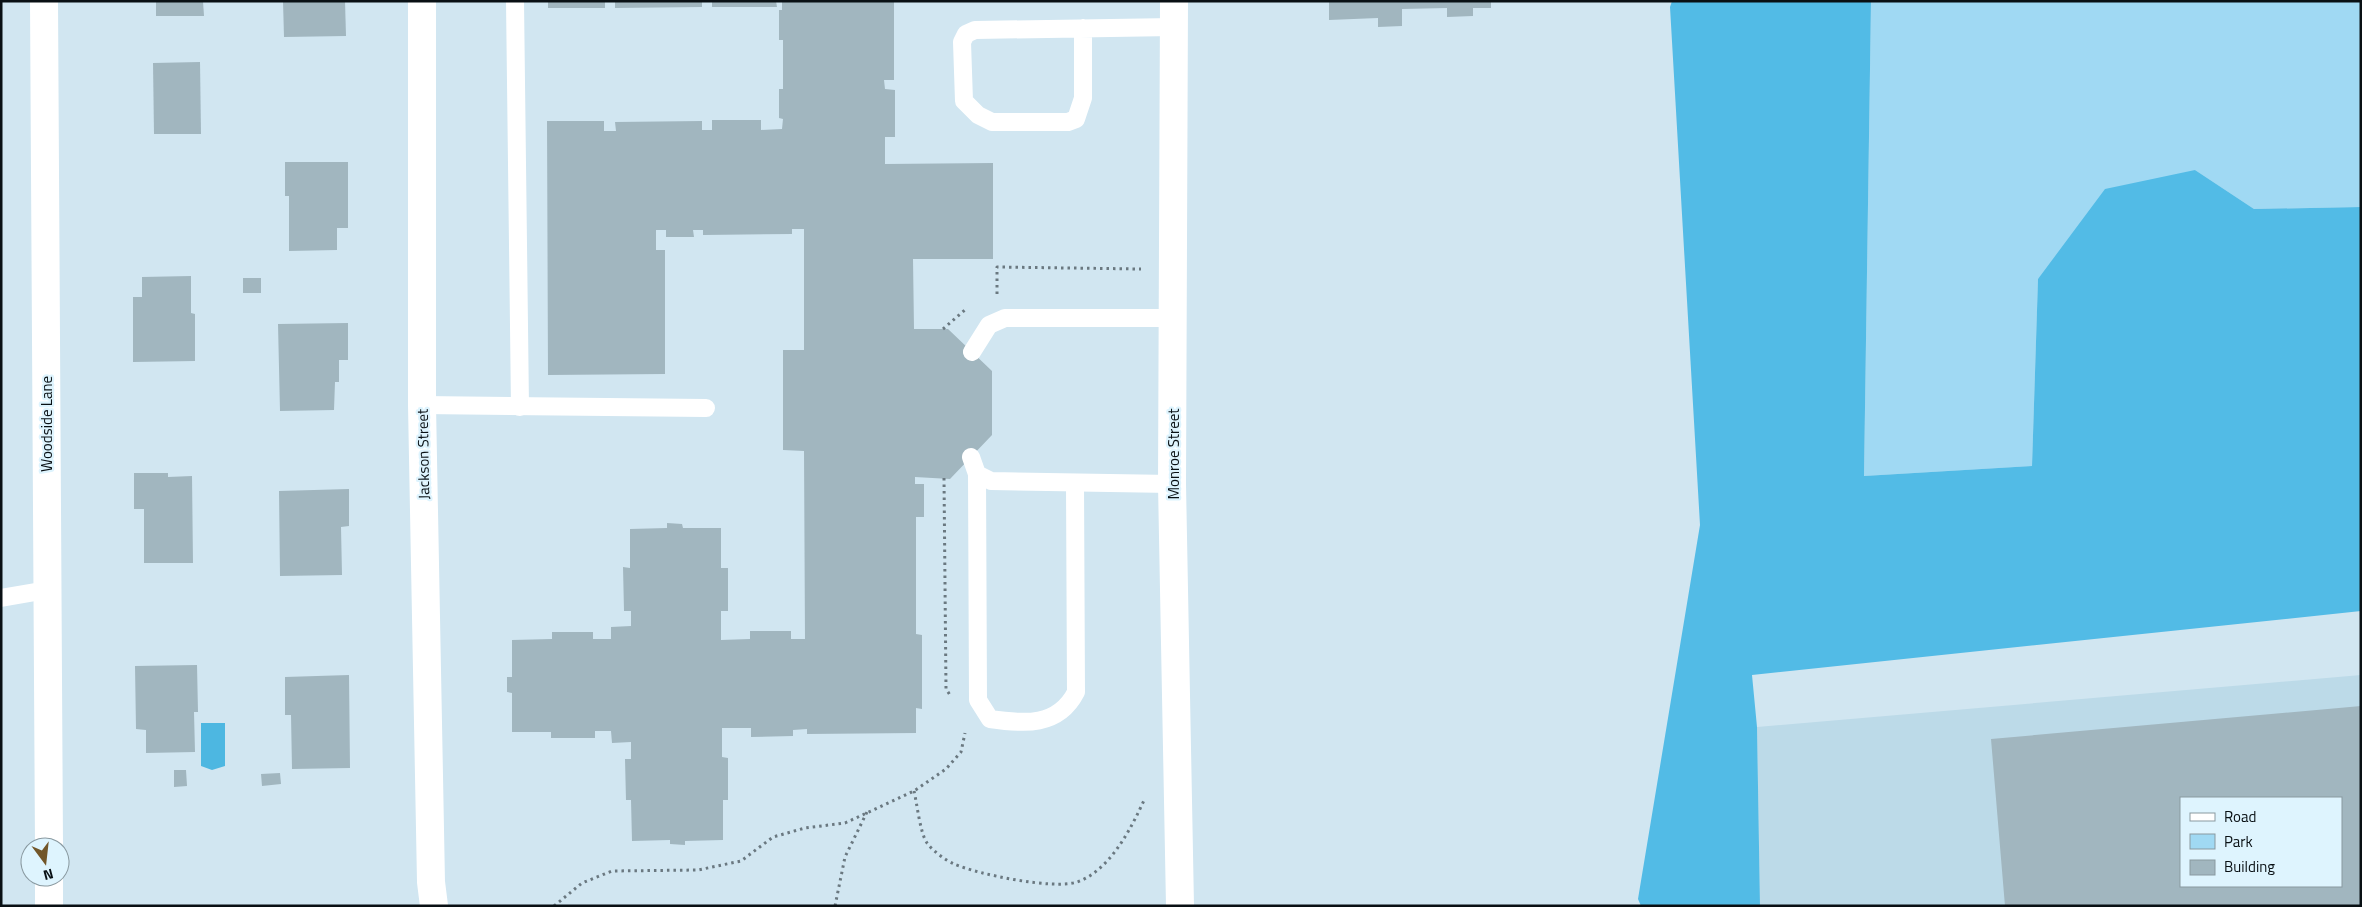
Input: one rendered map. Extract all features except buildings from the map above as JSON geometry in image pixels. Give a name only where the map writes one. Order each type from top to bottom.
[{"type":"street","name":"Woodside Lane","points":[[44,1],[49,837]]},
{"type":"street","name":"Jackson Street","points":[[422,1],[422,405],[431,882],[434,906]]},
{"type":"street","name":"Monroe Street","points":[[1174,14],[1172,484],[1180,906]]},
{"type":"street","points":[[49,887],[49,906]]},
{"type":"lane","points":[[515,1],[520,407]]},
{"type":"lane","points":[[1083,28],[1083,98],[1076,119],[1068,122],[992,122],[978,115],[964,102],[962,42],[966,34],[976,30],[1083,28],[1174,14]]},
{"type":"lane","points":[[972,352],[989,325],[1005,318],[1172,318]]},
{"type":"lane","points":[[422,405],[706,408]]},
{"type":"lane","points":[[971,457],[977,474],[978,700],[990,719],[1013,722],[1039,721],[1054,716],[1068,707],[1076,692],[1075,484]]},
{"type":"lane","points":[[977,474],[991,481],[1075,484],[1172,484]]},
{"type":"lane","points":[[1,598],[47,590]]},
{"type":"path","points":[[990,298],[997,295],[997,267],[1144,269]]},
{"type":"path","points":[[944,329],[968,306]]},
{"type":"path","points":[[944,478],[946,689],[953,702]]},
{"type":"path","points":[[554,906],[582,883],[612,871],[698,870],[741,861],[773,837],[805,828],[845,823],[914,791],[946,769],[961,752],[966,730]]},
{"type":"path","points":[[914,791],[926,841],[953,864],[1010,879],[1049,883],[1077,882],[1097,870],[1128,835],[1147,793]]},
{"type":"path","points":[[835,906],[845,857],[868,812]]},
{"type":"shaded area","points":[[1672,1],[1871,1],[1864,476],[2032,466],[2038,279],[2105,189],[2195,170],[2254,209],[2361,207],[2361,611],[1752,675],[1757,727],[1760,906],[1641,906],[1638,899],[1700,525],[1670,7]]},
{"type":"shaded area","points":[[2361,675],[2361,906],[1760,906],[1757,727]]},
{"type":"shaded area","points":[[201,723],[225,723],[225,766],[212,770],[201,766]]},
{"type":"green space","points":[[1871,1],[2361,1],[2361,207],[2254,209],[2195,170],[2038,279],[2032,466],[1864,476]]}]
